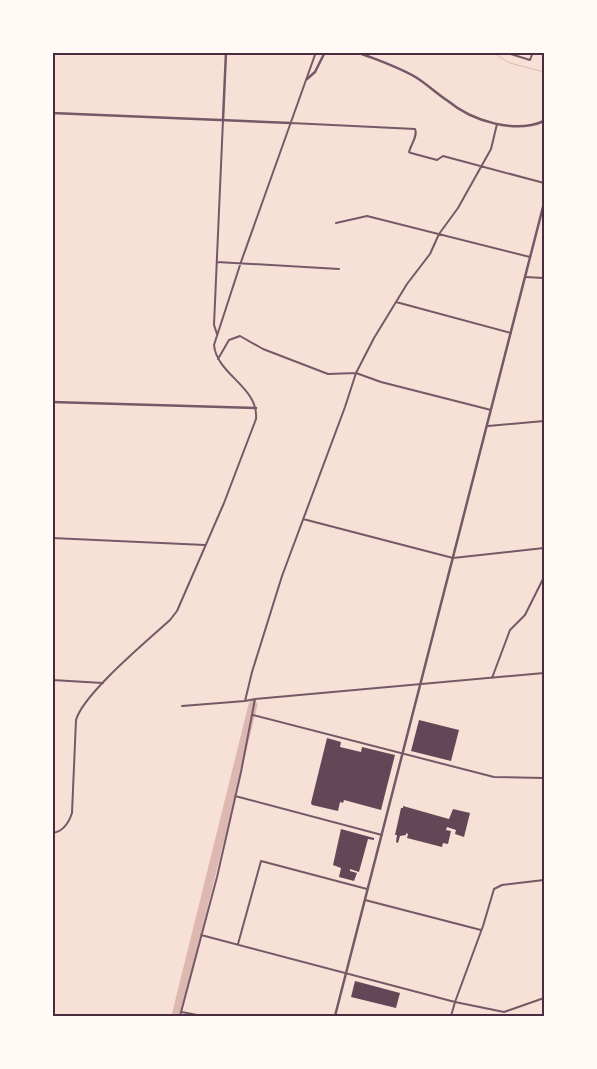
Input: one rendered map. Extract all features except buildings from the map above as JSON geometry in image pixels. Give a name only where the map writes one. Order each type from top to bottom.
[{"type":"street","points":[[217,334],[214,325],[226,52]]},
{"type":"street","points":[[52,833],[56,833],[67,824],[72,813],[78,714],[80,708],[103,683],[170,620],[177,610],[206,545],[256,419],[256,408],[253,399],[218,359],[214,345],[316,52]]},
{"type":"street","points":[[307,79],[315,72],[325,52]]},
{"type":"street","points":[[357,52],[418,78],[439,93],[446,101],[467,114],[518,127],[544,121]]},
{"type":"street","points":[[507,52],[530,60],[533,52]]},
{"type":"street","points":[[52,113],[415,129],[416,135],[409,152],[411,153],[437,160],[443,156],[544,183]]},
{"type":"street","points":[[245,701],[252,672],[302,518],[332,442],[356,373],[374,338],[407,284],[430,254],[439,234],[458,208],[491,149],[498,123]]},
{"type":"street","points":[[335,1016],[544,202]]},
{"type":"street","points":[[336,223],[367,216],[530,257]]},
{"type":"street","points":[[217,262],[340,269]]},
{"type":"street","points":[[525,277],[544,278]]},
{"type":"street","points":[[396,302],[511,333]]},
{"type":"street","points":[[218,359],[229,340],[240,336],[263,349],[328,374],[356,373],[381,382],[491,410]]},
{"type":"street","points":[[52,402],[256,408]]},
{"type":"street","points":[[488,426],[544,421]]},
{"type":"street","points":[[302,518],[453,558],[544,548]]},
{"type":"street","points":[[52,538],[206,545]]},
{"type":"street","points":[[492,678],[510,630],[525,615],[544,577]]},
{"type":"street","points":[[182,706],[544,673]]},
{"type":"street","points":[[52,680],[103,683]]},
{"type":"street","points":[[180,1016],[217,877],[255,699]]},
{"type":"street","points":[[253,715],[494,777],[544,778]]},
{"type":"street","points":[[235,796],[382,835]]},
{"type":"street","points":[[238,944],[261,862],[367,889]]},
{"type":"street","points":[[451,1016],[493,890],[496,887],[544,880]]},
{"type":"street","points":[[365,900],[481,930]]},
{"type":"street","points":[[201,935],[455,1002],[504,1012],[544,998]]},
{"type":"street","points":[[181,1012],[202,1016]]},
{"type":"waterway","points":[[499,52],[498,56],[510,63],[544,72]]},
{"type":"waterway","points":[[176,1016],[253,705]]}]
